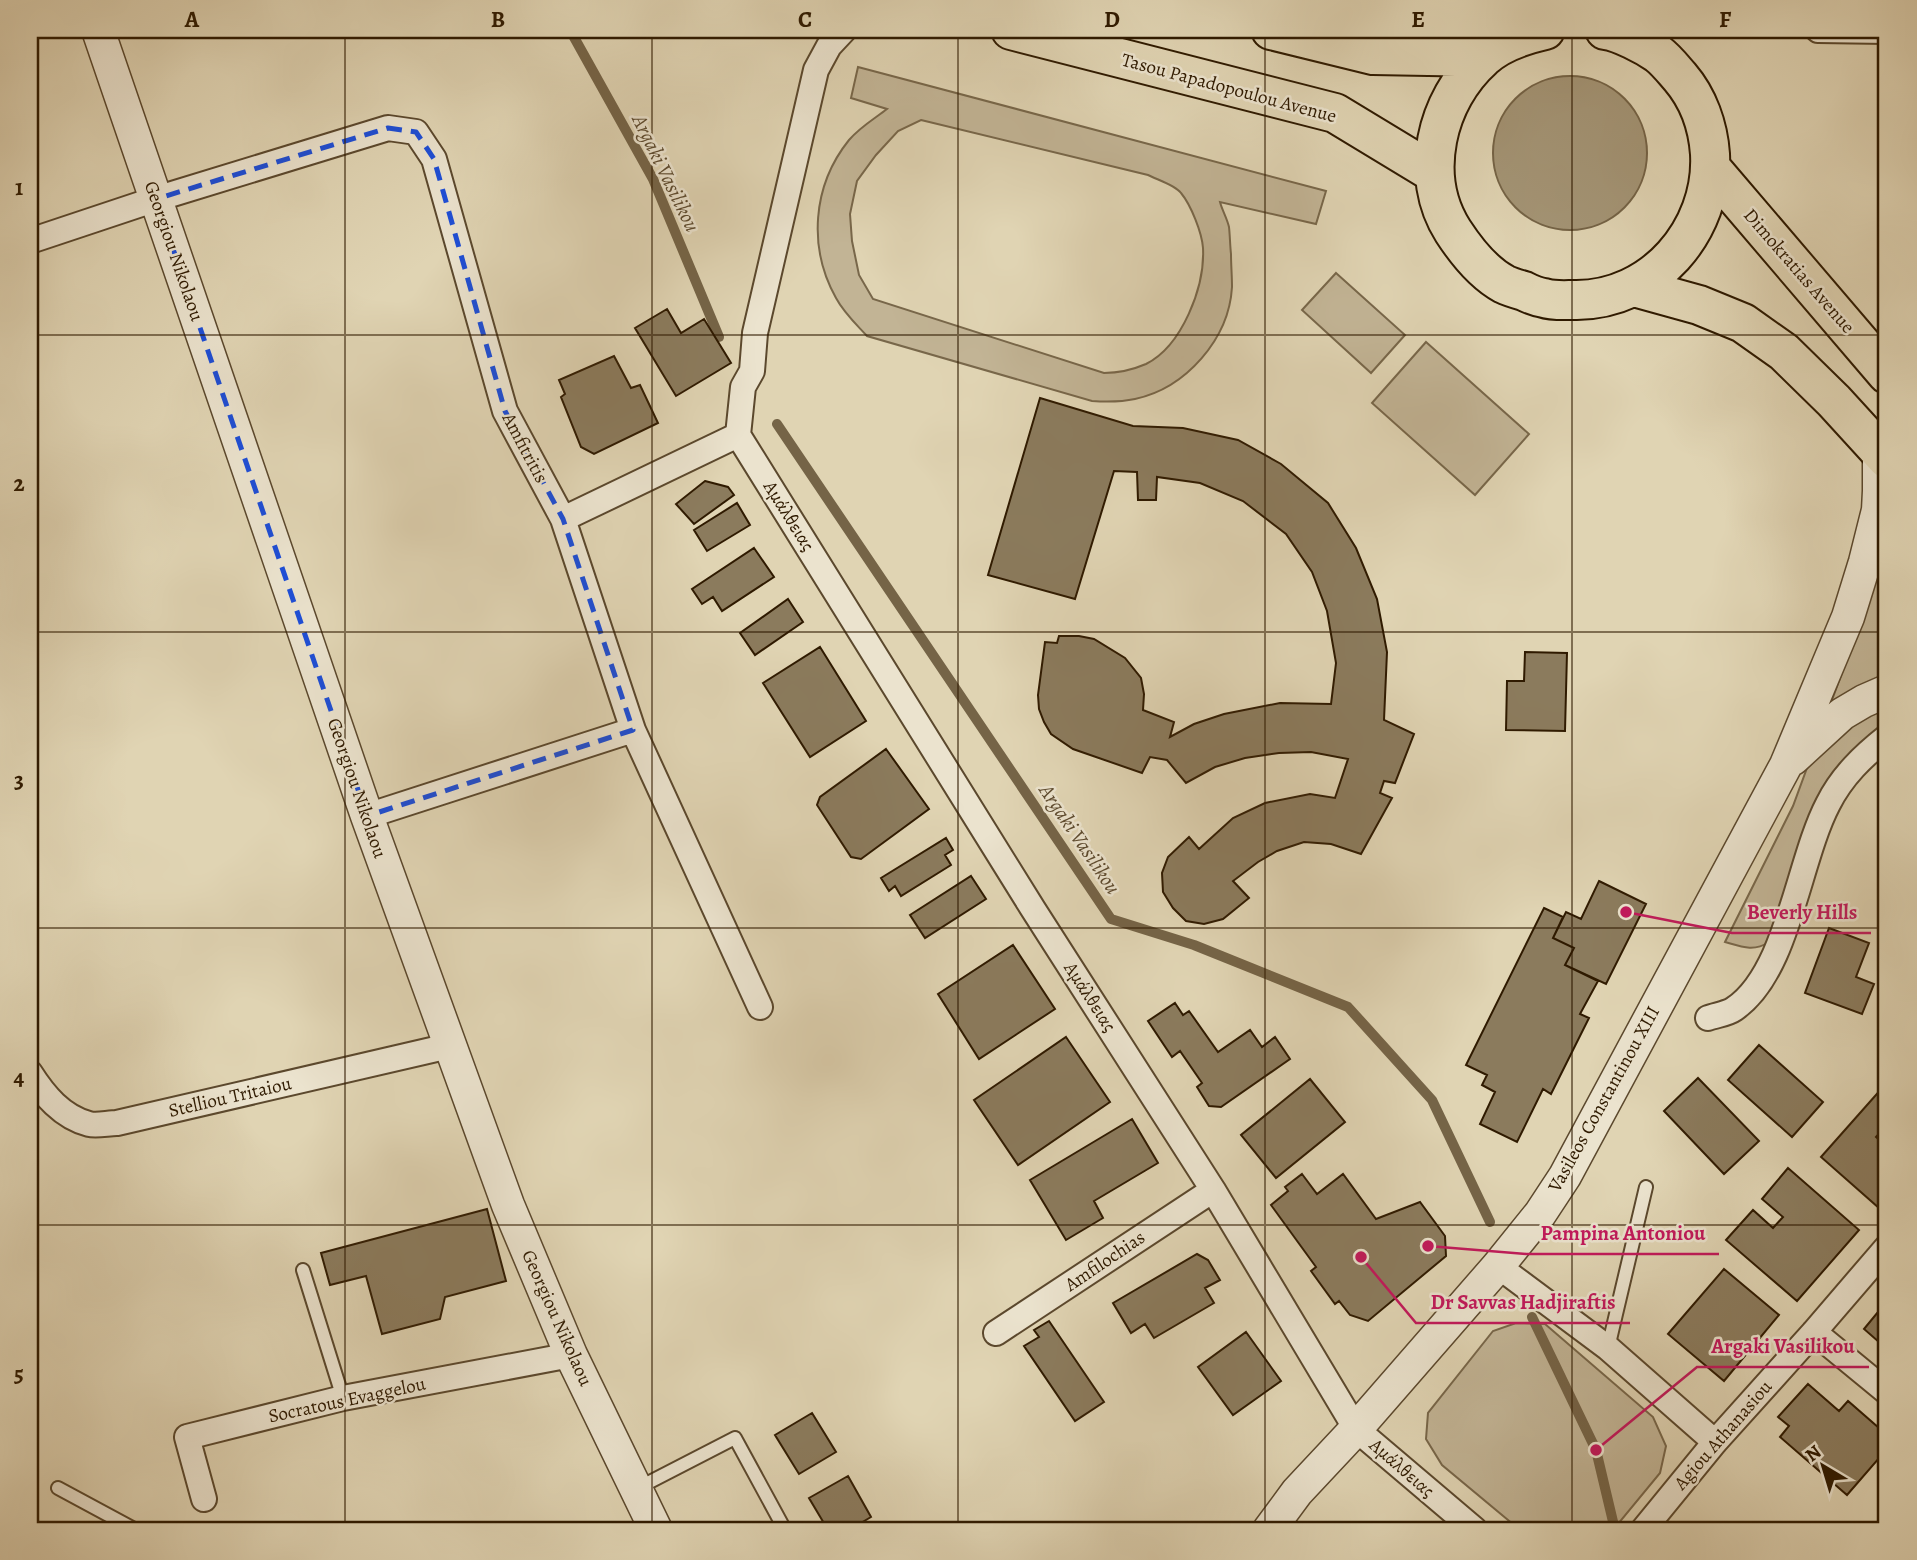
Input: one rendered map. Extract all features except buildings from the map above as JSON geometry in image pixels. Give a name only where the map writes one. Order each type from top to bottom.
[{"type":"highway","name":"Tasou Papadopoulou Avenue","points":[[1011,30],[1335,113],[1434,173]]},
{"type":"highway","points":[[1271,30],[1373,55],[1484,57]]},
{"type":"highway","points":[[1529,32],[1484,57],[1455,90],[1438,130],[1434,173],[1445,218],[1469,256],[1504,284],[1546,299],[1591,300],[1634,287],[1665,266],[1689,238],[1704,204],[1711,168],[1709,139],[1701,111],[1687,85],[1654,42],[1605,30]]},
{"type":"highway","name":"Dimokratias Avenue","points":[[1711,168],[1887,374]]},
{"type":"highway","points":[[1634,287],[1699,305],[1743,323],[1784,352],[1883,454]]},
{"type":"street","name":"Georgiou Nikolaou","points":[[98,30],[367,816],[508,1205],[571,1355],[656,1530]]},
{"type":"street","points":[[563,519],[738,435],[743,387],[752,371],[755,332],[816,70],[829,46],[844,30]]},
{"type":"street","points":[[1818,30],[1886,33]]},
{"type":"street","name":"Amfitritis","points":[[30,240],[388,128],[416,132],[434,159],[505,411],[563,519],[633,730],[760,1007]]},
{"type":"street","name":"Αμάλθειας","points":[[738,435],[1033,909],[1213,1190],[1356,1429],[1475,1530]]},
{"type":"street","name":"Vasileos Constantinou XIII","points":[[1269,1530],[1297,1492],[1356,1429],[1498,1266],[1540,1214],[1565,1176],[1786,765],[1848,617],[1878,510],[1883,454]]},
{"type":"street","name":"Vasileos Constantinou XIII","points":[[1786,765],[1842,714],[1887,691]]},
{"type":"street","points":[[367,816],[633,730]]},
{"type":"street","points":[[1709,1018],[1732,1010],[1755,990],[1768,971],[1827,806],[1844,776],[1887,737]]},
{"type":"street","name":"Stelliou Tritaiou","points":[[30,1073],[44,1096],[65,1113],[90,1124],[117,1123],[449,1046]]},
{"type":"street","name":"Amfilochias","points":[[996,1333],[1213,1190]]},
{"type":"street","name":"Agiou Athanasiou","points":[[1643,1530],[1714,1442],[1887,1247]]},
{"type":"street","points":[[1498,1266],[1608,1348],[1714,1442]]},
{"type":"street","points":[[1814,1332],[1887,1392]]},
{"type":"street","name":"Socratous Evaggelou","points":[[204,1499],[187,1437],[343,1398],[571,1355]]},
{"type":"lane","points":[[1608,1348],[1646,1187]]},
{"type":"lane","points":[[303,1270],[343,1398]]},
{"type":"lane","points":[[636,1489],[734,1437],[785,1530]]},
{"type":"lane","points":[[58,1488],[136,1530]]},
{"type":"highlighted area","points":[[388,128],[416,132],[434,159],[505,411],[563,519],[633,730],[367,816],[156,199]]},
{"type":"shaded area","points":[[858,67],[1326,191],[1316,224],[1220,202],[1229,227],[1232,287],[1223,325],[1213,342],[1202,358],[1187,372],[1154,393],[1124,401],[1092,401],[867,336],[846,313],[827,279],[821,259],[818,218],[821,197],[827,177],[849,140],[887,109],[851,98]],"holes":[[[921,120],[1148,175],[1175,188],[1185,198],[1201,235],[1203,263],[1195,297],[1180,330],[1159,355],[1136,368],[1104,373],[873,299],[859,275],[850,214],[857,181],[898,131]]]},
{"type":"shaded area","points":[[1570,76],[1600,82],[1625,98],[1641,123],[1647,153],[1641,183],[1625,208],[1600,224],[1570,230],[1540,224],[1515,208],[1499,183],[1493,153],[1499,123],[1515,98],[1540,82]]},
{"type":"shaded area","points":[[1336,273],[1405,335],[1371,373],[1302,310]]},
{"type":"shaded area","points":[[1426,342],[1529,434],[1475,495],[1372,403]]},
{"type":"shaded area","points":[[1887,521],[1887,722],[1846,757],[1769,942],[1753,948],[1725,942],[1793,806],[1864,613]]},
{"type":"shaded area","points":[[1516,1323],[1545,1324],[1653,1417],[1666,1446],[1660,1473],[1613,1530],[1520,1530],[1442,1465],[1426,1439],[1428,1413],[1493,1331]]},
{"type":"waterway","name":"Argaki Vasilikou","points":[[570,30],[653,179],[719,337]]},
{"type":"waterway","name":"Argaki Vasilikou","points":[[777,424],[1111,919],[1194,945],[1348,1007],[1432,1100],[1490,1222]]},
{"type":"waterway","name":"Argaki Vasilikou","points":[[1532,1317],[1596,1450],[1615,1530]]},
{"type":"place","name":"Beverly Hills","points":[[1626,912]]},
{"type":"place","name":"Pampina Antoniou","points":[[1428,1246]]},
{"type":"place","name":"Dr Savvas Hadjiraftis","points":[[1361,1257]]},
{"type":"place","name":"Argaki Vasilikou","points":[[1596,1450]]}]
